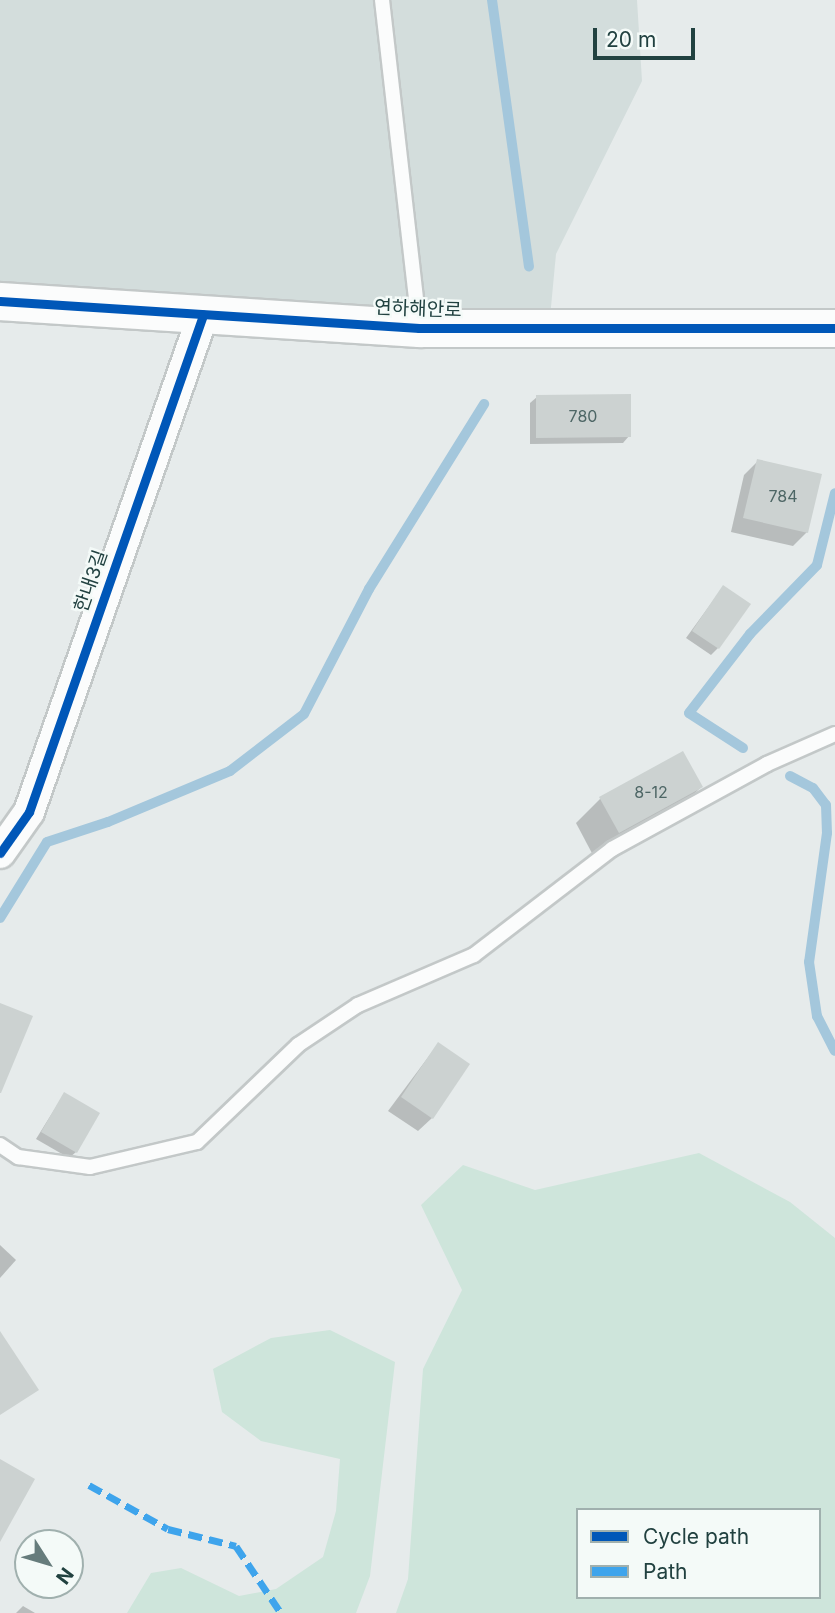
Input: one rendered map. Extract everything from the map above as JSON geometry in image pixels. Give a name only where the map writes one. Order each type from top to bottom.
[{"type":"street","name":"연하해안로","points":[[0,301],[419,328],[835,328]]},
{"type":"street","name":"한내3길","points":[[0,853],[29,812],[203,315]]},
{"type":"lane","points":[[382,0],[419,328]]},
{"type":"lane","points":[[0,1145],[18,1157],[90,1167],[197,1143],[298,1045],[358,1005],[474,955],[612,849],[766,764],[835,734]]},
{"type":"shaded area","points":[[0,0],[637,0],[642,81],[556,254],[549,328],[0,301]]},
{"type":"green space","points":[[699,1153],[790,1202],[835,1238],[835,1613],[396,1613],[408,1579],[423,1369],[462,1290],[421,1205],[463,1165],[535,1190]]},
{"type":"green space","points":[[330,1330],[395,1362],[370,1576],[356,1613],[127,1613],[151,1573],[181,1568],[239,1596],[276,1589],[323,1557],[336,1511],[340,1459],[261,1441],[222,1412],[213,1369],[271,1338]]},
{"type":"building","points":[[631,394],[631,437],[536,438],[536,395]]},
{"type":"building","points":[[757,459],[822,474],[808,533],[743,518]]},
{"type":"building","points":[[723,585],[751,604],[719,649],[692,631]]},
{"type":"building","points":[[683,751],[703,787],[619,833],[599,797]]},
{"type":"building","points":[[0,1003],[33,1016],[1,1093],[0,1093]]},
{"type":"building","points":[[438,1042],[470,1064],[433,1119],[401,1097]]},
{"type":"building","points":[[64,1092],[100,1113],[77,1153],[41,1132]]},
{"type":"building","points":[[0,1331],[39,1390],[0,1415]]},
{"type":"building","points":[[0,1459],[35,1479],[0,1542]]},
{"type":"waterway","points":[[492,0],[529,266]]},
{"type":"waterway","points":[[0,918],[47,842],[108,822],[230,771],[304,714],[369,589],[484,404]]},
{"type":"waterway","points":[[743,748],[689,713],[750,634],[817,565],[835,493]]},
{"type":"waterway","points":[[790,776],[813,788],[826,805],[827,833],[809,962],[817,1016],[835,1051]]},
{"type":"marked path","points":[[89,1485],[168,1529],[236,1546],[281,1613]]},
{"type":"cycle path","points":[[0,301],[419,328],[835,328]]},
{"type":"cycle path","points":[[0,853],[29,812],[203,315]]}]
